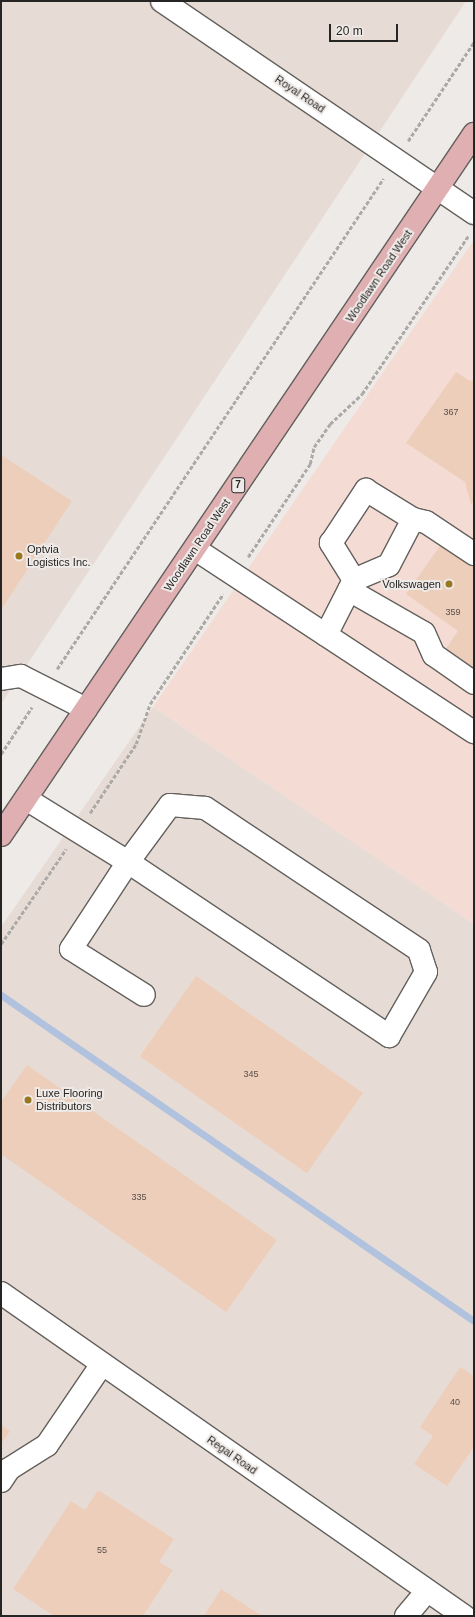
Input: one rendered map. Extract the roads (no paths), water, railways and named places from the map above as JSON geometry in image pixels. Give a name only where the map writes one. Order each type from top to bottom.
[{"type":"main road","name":"Woodlawn Road West","points":[[1,835],[474,134]]},
{"type":"street","name":"Royal Road","points":[[162,1],[439,186],[474,212]]},
{"type":"street","points":[[474,554],[426,522],[413,519],[366,490],[331,543],[352,585],[424,633],[434,655],[474,683]]},
{"type":"street","points":[[326,635],[352,585],[389,565],[413,519]]},
{"type":"street","points":[[195,549],[473,729]]},
{"type":"street","points":[[1,679],[21,676],[86,710]]},
{"type":"street","points":[[26,799],[128,862],[389,1036],[426,972],[419,950],[205,808],[170,805],[128,862],[71,949],[144,995]]},
{"type":"street","name":"Regal Road","points":[[1,1294],[464,1616]]},
{"type":"street","points":[[1,1481],[9,1469],[47,1446],[102,1364]]},
{"type":"street","points":[[406,1616],[427,1591]]},
{"type":"waterway","points":[[1,995],[474,1321]]},
{"type":"place","name":"Optvia Logistics Inc.","points":[[19,556]]},
{"type":"place","name":"Volkswagen","points":[[449,584]]},
{"type":"place","name":"Luxe Flooring Distributors","points":[[28,1100]]}]
